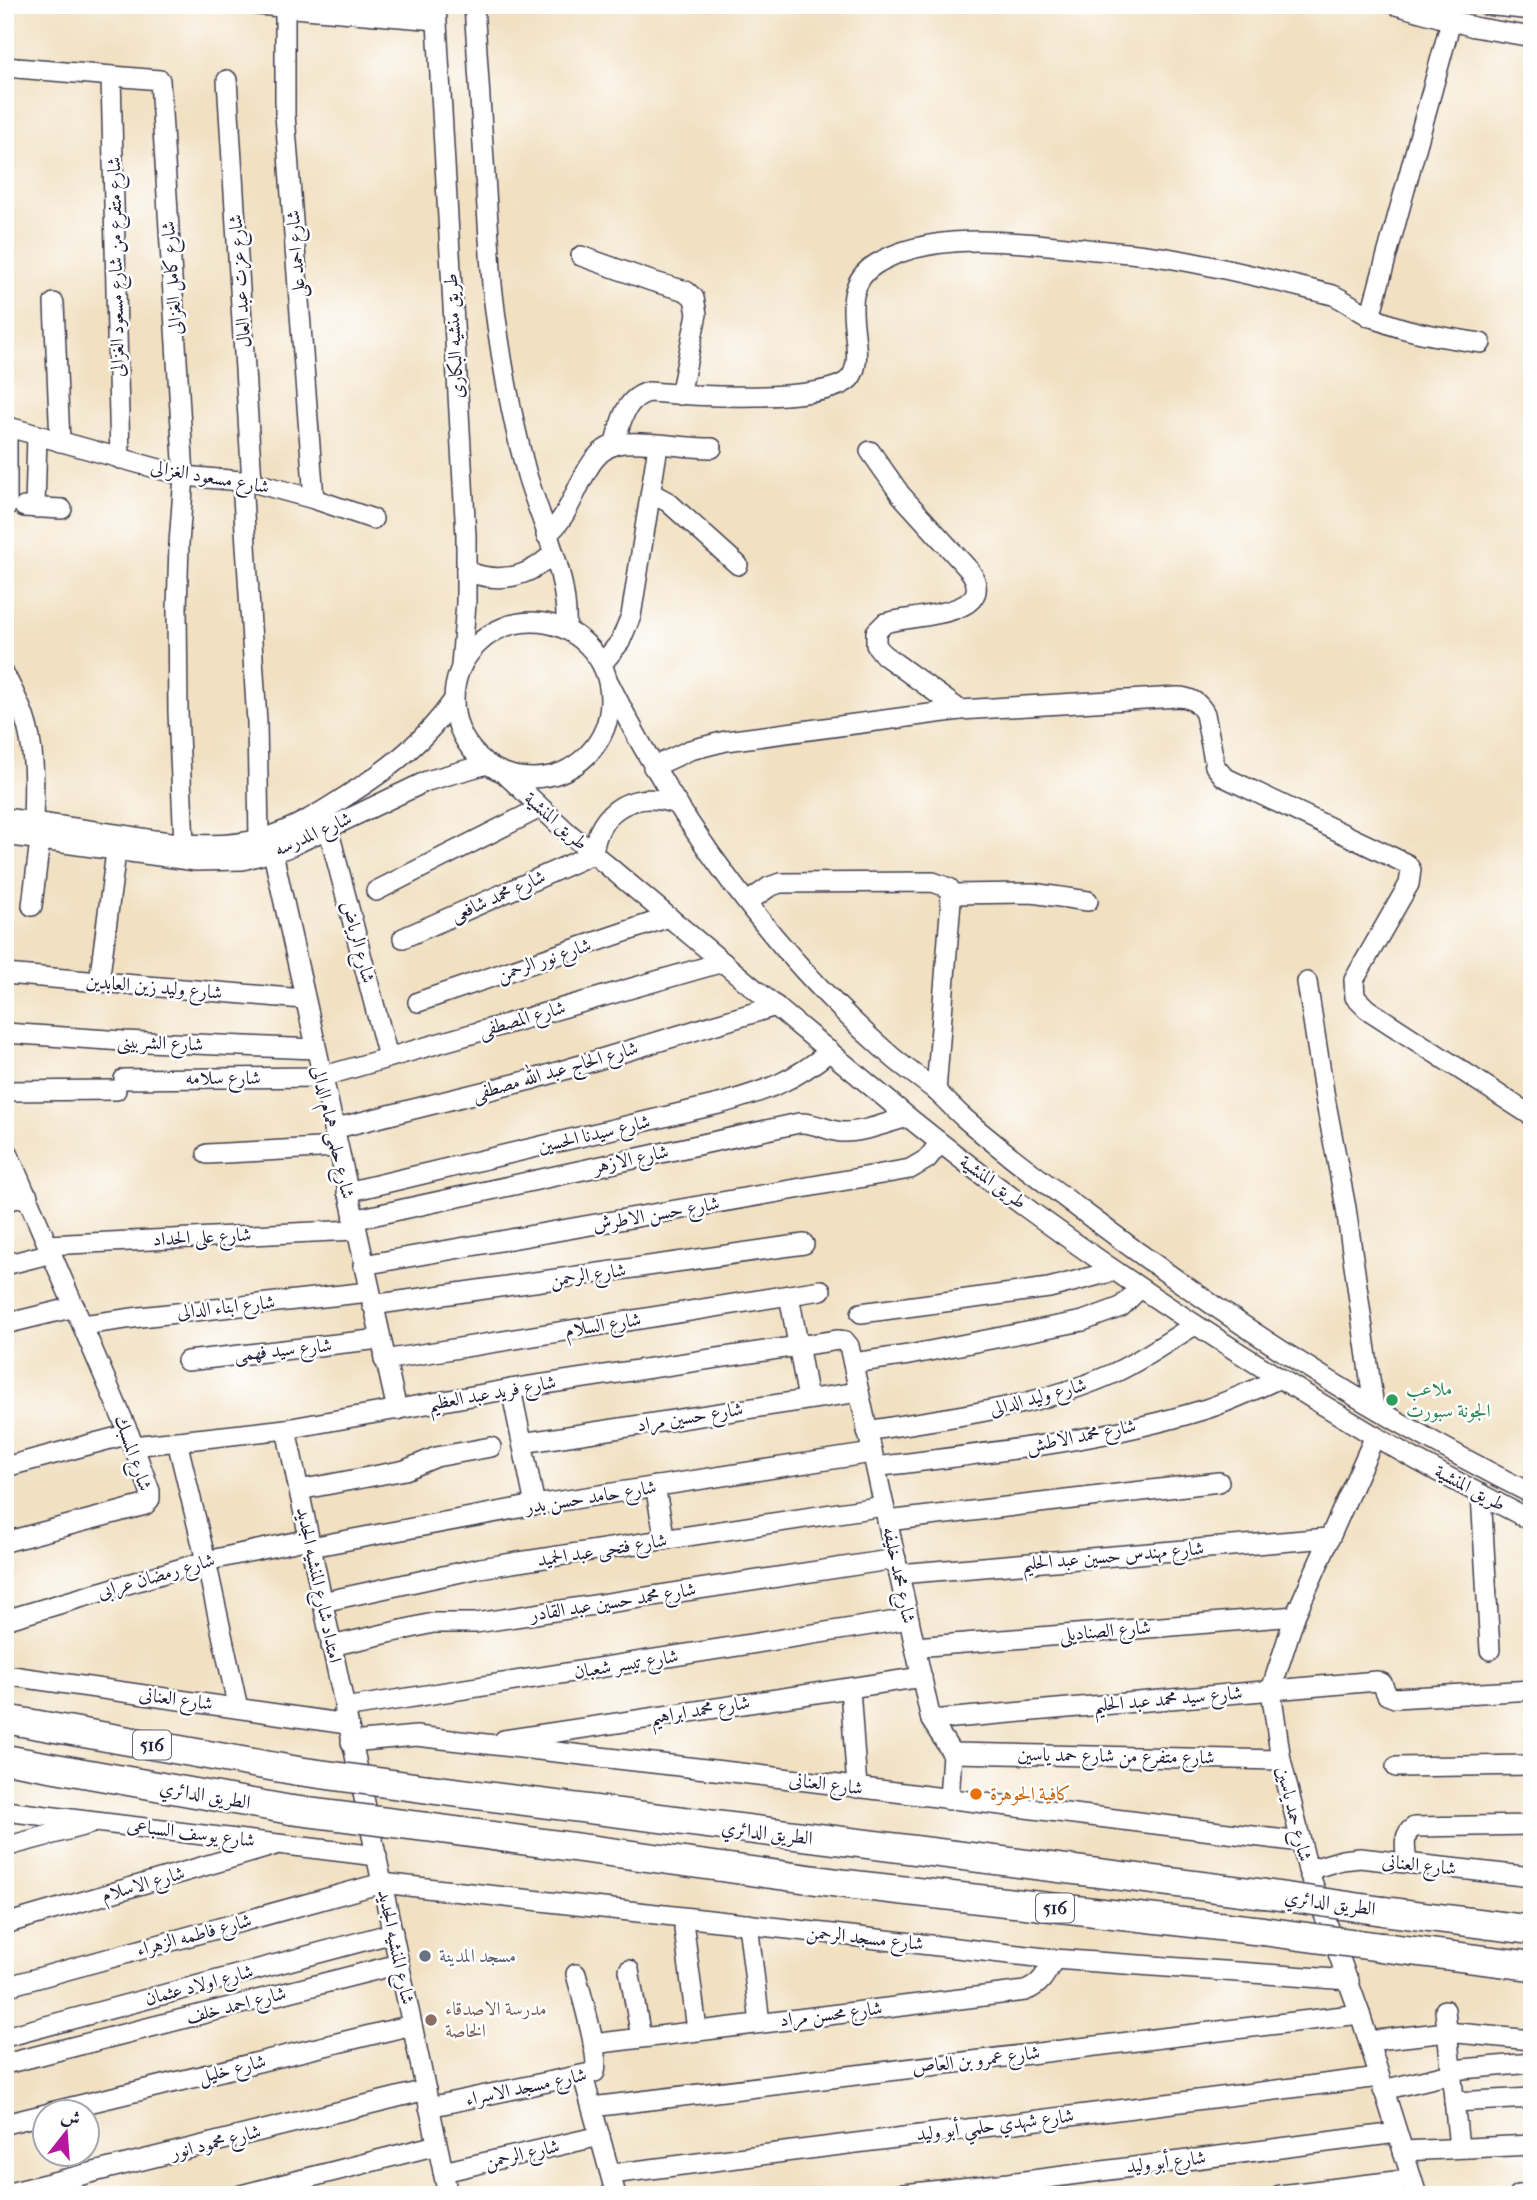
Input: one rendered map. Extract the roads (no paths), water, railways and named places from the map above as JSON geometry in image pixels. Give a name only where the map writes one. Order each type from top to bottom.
[{"type":"highway","name":"الطريق الدائري","points":[[5,1719],[298,1771],[1532,1930]]},
{"type":"highway","name":"الطريق الدائري","points":[[5,1759],[292,1810],[846,1884],[1263,1931],[1532,1966]]},
{"type":"street","points":[[258,5],[285,9],[436,13]]},
{"type":"street","name":"طريق منشيه البكارى","points":[[474,5],[497,328],[521,453],[563,582],[566,629]]},
{"type":"street","points":[[1396,5],[1451,21],[1532,37]]},
{"type":"street","points":[[1486,5],[1532,10]]},
{"type":"street","name":"شارع احمد على","points":[[285,9],[285,115],[314,499]]},
{"type":"street","name":"طريق منشيه البكارى","points":[[436,13],[467,572],[461,666]]},
{"type":"street","points":[[1370,317],[1451,21]]},
{"type":"street","points":[[5,67],[111,76]]},
{"type":"street","name":"شارع كامل الغزالى","points":[[111,76],[160,80],[184,476],[177,609],[184,844]]},
{"type":"street","name":"شارع متفرع من شارع مسعود الغزالى","points":[[111,76],[120,459]]},
{"type":"street","name":"شارع عزت عبد العال","points":[[227,80],[257,722],[266,846]]},
{"type":"street","points":[[614,445],[624,413],[633,398],[649,392],[769,395],[831,388],[842,384],[850,378],[855,367],[853,310],[854,294],[858,285],[873,266],[897,253],[925,246],[971,242],[1029,243],[1172,258],[1333,295],[1350,302],[1370,317],[1425,333],[1481,343]]},
{"type":"street","points":[[581,256],[686,291],[694,298],[697,314],[681,394]]},
{"type":"street","points":[[54,303],[60,442]]},
{"type":"street","points":[[6,426],[6,506],[62,509]]},
{"type":"street","name":"شارع مسعود الغزالى","points":[[6,426],[184,476],[247,482],[314,499],[373,519]]},
{"type":"street","points":[[35,508],[37,435]]},
{"type":"street","points":[[467,572],[493,579],[520,576],[544,562],[556,527],[566,515],[593,459],[614,445],[623,443],[712,448]]},
{"type":"street","points":[[602,664],[620,642],[629,622],[658,446]]},
{"type":"street","points":[[870,451],[901,495],[970,570],[976,584],[973,597],[963,607],[885,623],[876,632],[876,645],[884,655],[960,710]]},
{"type":"street","points":[[650,493],[668,502],[738,565]]},
{"type":"street","points":[[540,622],[566,629],[580,638],[602,664],[609,683],[609,717],[604,733],[595,747],[569,769],[546,777],[520,778],[496,769],[473,752],[462,736],[453,701],[455,683],[470,651],[497,629],[514,623],[540,622]]},
{"type":"street","points":[[5,675],[29,733],[34,774],[37,831],[32,906]]},
{"type":"street","name":"طريق المنشية","points":[[609,683],[653,767],[748,902],[792,955],[892,1057],[936,1091],[974,1126],[1157,1266],[1281,1350],[1374,1407],[1532,1494]]},
{"type":"street","points":[[653,767],[690,750],[726,741],[960,710],[1177,697],[1197,703],[1205,714],[1215,766],[1224,777],[1401,860],[1411,870],[1409,884],[1354,980],[1353,988],[1360,1004],[1532,1116]]},
{"type":"street","name":"شارع المدرسه","points":[[5,818],[37,831],[116,852],[211,862],[242,860],[382,774],[414,748],[453,701]]},
{"type":"street","name":"شارع المدرسه","points":[[5,835],[37,831],[184,844],[266,846],[328,828],[427,780],[496,769]]},
{"type":"street","name":"طريق المنشية","points":[[496,769],[593,854],[940,1143],[1114,1271],[1195,1325],[1375,1436],[1532,1521]]},
{"type":"street","points":[[593,854],[597,833],[609,816],[626,804],[658,799],[678,806]]},
{"type":"street","points":[[376,891],[540,808]]},
{"type":"street","name":"شارع الرياض","points":[[328,828],[388,1057]]},
{"type":"street","name":"شارع حلمى همام الدالى","points":[[266,846],[397,1410]]},
{"type":"street","points":[[99,982],[116,852]]},
{"type":"street","name":"شارع محمد شافعى","points":[[403,938],[593,854]]},
{"type":"street","points":[[748,902],[769,887],[793,882],[933,882],[948,888],[951,894],[936,1091]]},
{"type":"street","points":[[951,894],[1032,893],[1088,901]]},
{"type":"street","name":"شارع نور الرحمن","points":[[418,1002],[669,917]]},
{"type":"street","name":"شارع المصطفى","points":[[321,1077],[723,962]]},
{"type":"street","name":"شارع وليد زين العابدين","points":[[5,974],[303,999]]},
{"type":"street","points":[[1307,982],[1346,1208],[1374,1407]]},
{"type":"street","name":"شارع الحاج عبد الله مصطفى","points":[[207,1154],[335,1138],[776,1006]]},
{"type":"street","name":"شارع الشربينى","points":[[5,1033],[314,1049]]},
{"type":"street","name":"شارع سيدنا الحسين","points":[[347,1192],[759,1093],[787,1081],[830,1051]]},
{"type":"street","name":"شارع سلامه","points":[[5,1091],[321,1077]]},
{"type":"street","name":"شارع الازهر","points":[[354,1225],[799,1123],[814,1123],[832,1130],[850,1132],[908,1117]]},
{"type":"street","name":"شارع حسن الاطرش","points":[[363,1265],[910,1169],[927,1159],[940,1143]]},
{"type":"street","name":"شارع المسبك","points":[[5,1146],[79,1316],[150,1491],[150,1499],[145,1504],[5,1542]]},
{"type":"street","points":[[5,1201],[28,1196]]},
{"type":"street","name":"شارع على الحداد","points":[[5,1265],[50,1249],[354,1225]]},
{"type":"street","name":"شارع الرحمن","points":[[371,1299],[804,1244]]},
{"type":"street","points":[[861,1313],[1049,1288],[1114,1271]]},
{"type":"street","name":"شارع فريد عبد العظيم","points":[[5,1467],[131,1440],[177,1441],[286,1429],[511,1389],[838,1340],[845,1341],[851,1354],[961,1346],[1083,1321],[1121,1307],[1139,1289]]},
{"type":"street","name":"شارع السلام","points":[[384,1360],[821,1290]]},
{"type":"street","points":[[789,1295],[808,1399]]},
{"type":"street","name":"شارع ابناء الدالى","points":[[5,1324],[79,1316],[140,1317],[371,1299]]},
{"type":"street","name":"شارع وليد الدالى","points":[[867,1431],[979,1413],[1048,1397],[1115,1373],[1195,1325]]},
{"type":"street","name":"شارع سيد فهمى","points":[[187,1360],[380,1339]]},
{"type":"street","name":"شارع محمد خليفه","points":[[851,1354],[931,1720],[952,1753]]},
{"type":"street","name":"شارع محمد الاطش","points":[[874,1460],[1002,1451],[1146,1424],[1208,1409],[1280,1378]]},
{"type":"street","points":[[511,1389],[535,1505]]},
{"type":"street","name":"شارع حسين مراد","points":[[522,1443],[859,1392]]},
{"type":"street","name":"امتداد شارع المنشيه الجديد","points":[[286,1429],[347,1725]]},
{"type":"street","name":"شارع حمد ياسين","points":[[1375,1436],[1295,1615],[1271,1690],[1280,1760],[1308,1870],[1349,1980],[1414,2187]]},
{"type":"street","points":[[177,1441],[238,1708]]},
{"type":"street","points":[[299,1490],[405,1470],[436,1457],[491,1447]]},
{"type":"street","name":"شارع حامد حسن بدر","points":[[310,1543],[655,1486],[874,1460]]},
{"type":"street","name":"شارع فتحى عبد الحميد","points":[[322,1602],[480,1568],[665,1540],[886,1514],[1219,1482]]},
{"type":"street","points":[[655,1486],[665,1540]]},
{"type":"street","points":[[1481,1494],[1490,1650]]},
{"type":"street","name":"شارع مهندس حسين عبد الحليم","points":[[897,1567],[1328,1538]]},
{"type":"street","name":"شارع رمضان عرابى","points":[[5,1620],[206,1561],[310,1543]]},
{"type":"street","name":"شارع محمد حسين عبد القادر","points":[[331,1646],[433,1623],[476,1623],[897,1567]]},
{"type":"street","name":"شارع الصناديلى","points":[[915,1647],[1295,1615]]},
{"type":"street","name":"شارع تيسر شعبان","points":[[347,1725],[909,1619]]},
{"type":"street","name":"شارع العنانى","points":[[5,1675],[416,1736],[1301,1842]]},
{"type":"street","name":"شارع محمد ابراهيم","points":[[479,1744],[922,1677]]},
{"type":"street","name":"شارع سيد محمد عبد الحليم","points":[[931,1720],[1377,1681],[1385,1687],[1387,1695],[1395,1698],[1532,1690]]},
{"type":"street","points":[[850,1688],[857,1788]]},
{"type":"street","name":"شارع المنشيه الجديد","points":[[347,1725],[448,2195]]},
{"type":"street","points":[[949,1800],[952,1753]]},
{"type":"street","name":"شارع متفرع من شارع حمد ياسين","points":[[952,1753],[1280,1760]]},
{"type":"street","points":[[1395,1767],[1532,1765]]},
{"type":"street","name":"شارع يوسف السباعى","points":[[5,1811],[377,1856]]},
{"type":"street","points":[[5,1847],[101,1821]]},
{"type":"street","points":[[1407,1863],[1405,1838],[1406,1833],[1414,1827],[1532,1825]]},
{"type":"street","name":"شارع الاسلام","points":[[5,1924],[281,1844]]},
{"type":"street","name":"شارع العنانى","points":[[1308,1870],[1360,1858],[1532,1877]]},
{"type":"street","name":"شارع مسجد الرحمن","points":[[382,1883],[1054,1959],[1349,1980]]},
{"type":"street","name":"شارع فاطمه الزهراء","points":[[5,1987],[382,1883]]},
{"type":"street","points":[[748,1924],[760,2023]]},
{"type":"street","points":[[684,1928],[697,2030]]},
{"type":"street","name":"شارع اولاد عثمان","points":[[5,2037],[393,1933]]},
{"type":"street","name":"شارع محسن مراد","points":[[593,2044],[1025,1991],[1035,1987],[1044,1978],[1054,1959]]},
{"type":"street","name":"شارع احمد خلف","points":[[5,2064],[399,1964]]},
{"type":"street","points":[[629,1970],[641,2037]]},
{"type":"street","points":[[576,1974],[593,2044]]},
{"type":"street","points":[[1446,2010],[1459,2148]]},
{"type":"street","name":"شارع عمرو بن العاص","points":[[592,2107],[1360,2014]]},
{"type":"street","name":"شارع خليل","points":[[102,2100],[412,2025]]},
{"type":"street","points":[[1369,2042],[1447,2032],[1532,2040]]},
{"type":"street","name":"شارع مسجد الاسراء","points":[[428,2099],[595,2072],[597,2069],[593,2044]]},
{"type":"street","name":"شارع شهدي حلمي أبو وليد","points":[[611,2174],[1381,2084],[1451,2072],[1532,2063]]},
{"type":"street","points":[[583,2076],[617,2195]]},
{"type":"street","points":[[1454,2102],[1532,2098]]},
{"type":"street","name":"شارع محمود انور","points":[[5,2194],[428,2099]]},
{"type":"street","points":[[5,2124],[32,2117]]},
{"type":"street","name":"شارع الرحمن","points":[[443,2172],[600,2136]]},
{"type":"street","name":"شارع أبو وليد","points":[[894,2195],[1009,2189],[1400,2142],[1459,2148],[1532,2145]]},
{"type":"street","points":[[241,2195],[438,2146]]},
{"type":"street","points":[[1280,2195],[1414,2187]]},
{"type":"street","points":[[1519,2195],[1532,2194]]},
{"type":"place","name":"ملاعب الجونة سبورت","points":[[1392,1400]]},
{"type":"place","name":"كافية الحوهرة","points":[[976,1794]]},
{"type":"place","name":"مسجد المدينة","points":[[425,1956]]},
{"type":"place","name":"مدرسة الاصدقاء الخاصة","points":[[431,2020]]}]
